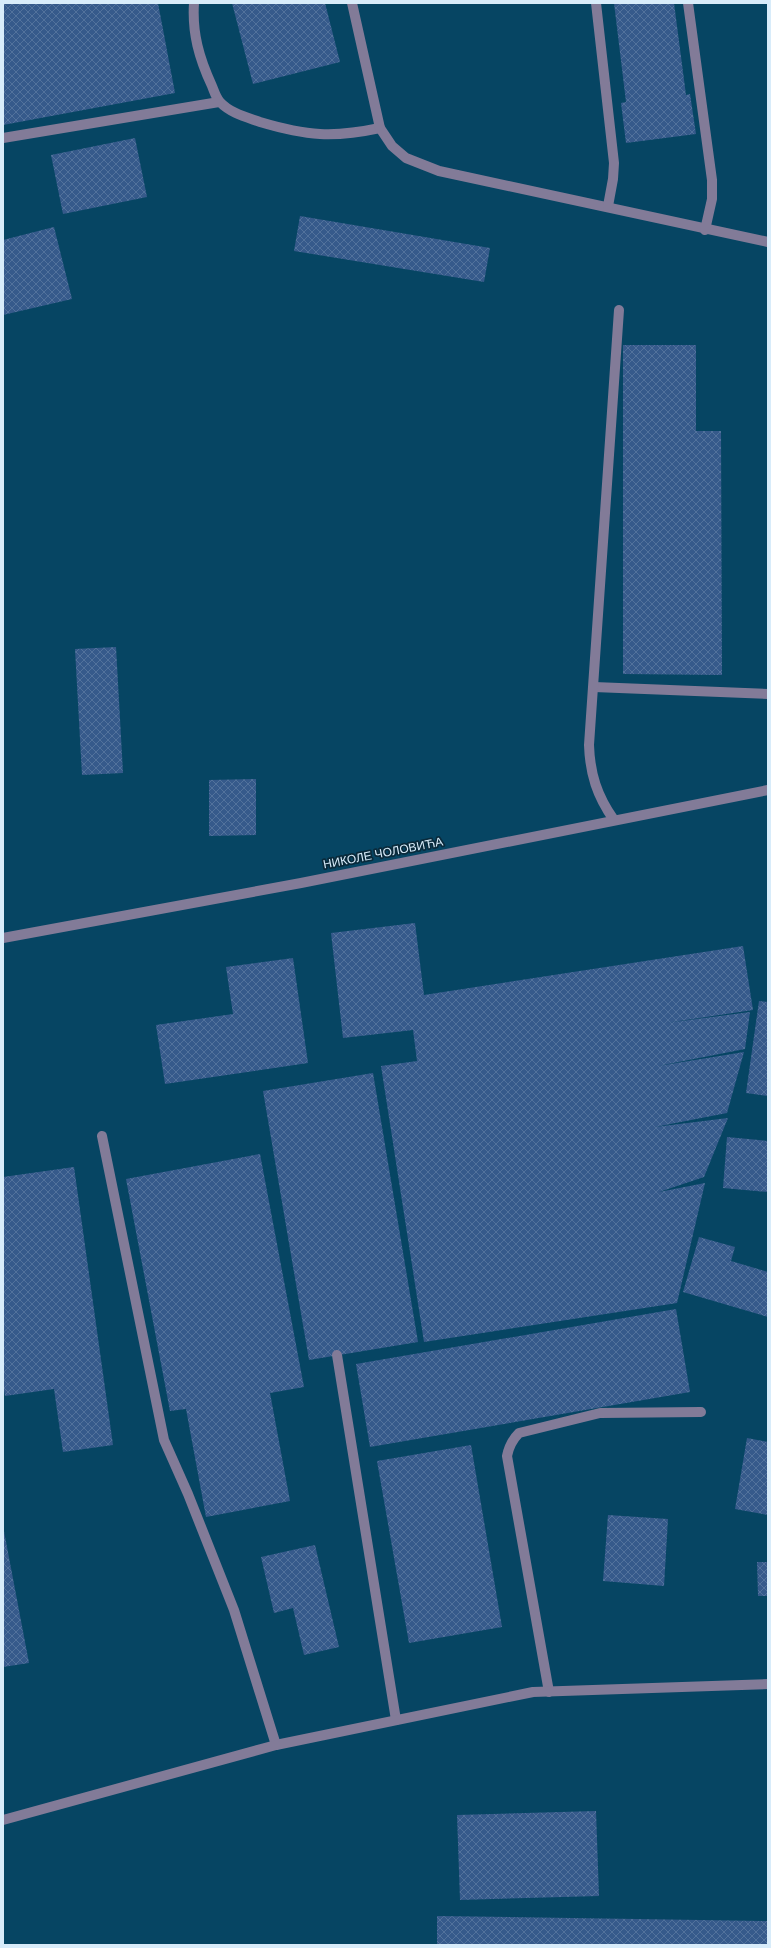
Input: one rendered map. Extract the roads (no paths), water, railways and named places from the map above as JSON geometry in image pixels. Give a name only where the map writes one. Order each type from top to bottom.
[{"type":"lane","points":[[194,3],[195,38],[201,62],[219,102],[237,114],[285,130],[306,134],[354,134],[380,128]]},
{"type":"lane","points":[[352,3],[380,128],[392,146],[406,158],[423,166],[440,171],[608,206],[705,230],[768,242]]},
{"type":"lane","points":[[596,3],[614,163],[614,179],[608,206]]},
{"type":"lane","points":[[688,3],[712,180],[712,199],[705,230]]},
{"type":"lane","points":[[3,138],[219,102]]},
{"type":"lane","points":[[614,820],[596,791],[591,775],[589,745],[619,310]]},
{"type":"lane","points":[[594,687],[768,694]]},
{"type":"lane","name":"НИКОЛЕ ЧОЛОВИЋА","points":[[3,938],[301,883],[768,790]]},
{"type":"lane","points":[[102,1136],[164,1440],[191,1501],[234,1610],[276,1745]]},
{"type":"lane","points":[[337,1355],[396,1720]]},
{"type":"lane","points":[[549,1692],[507,1456],[513,1439],[519,1433],[600,1413],[701,1412]]},
{"type":"lane","points":[[3,1820],[276,1745],[533,1692],[768,1684]]}]
